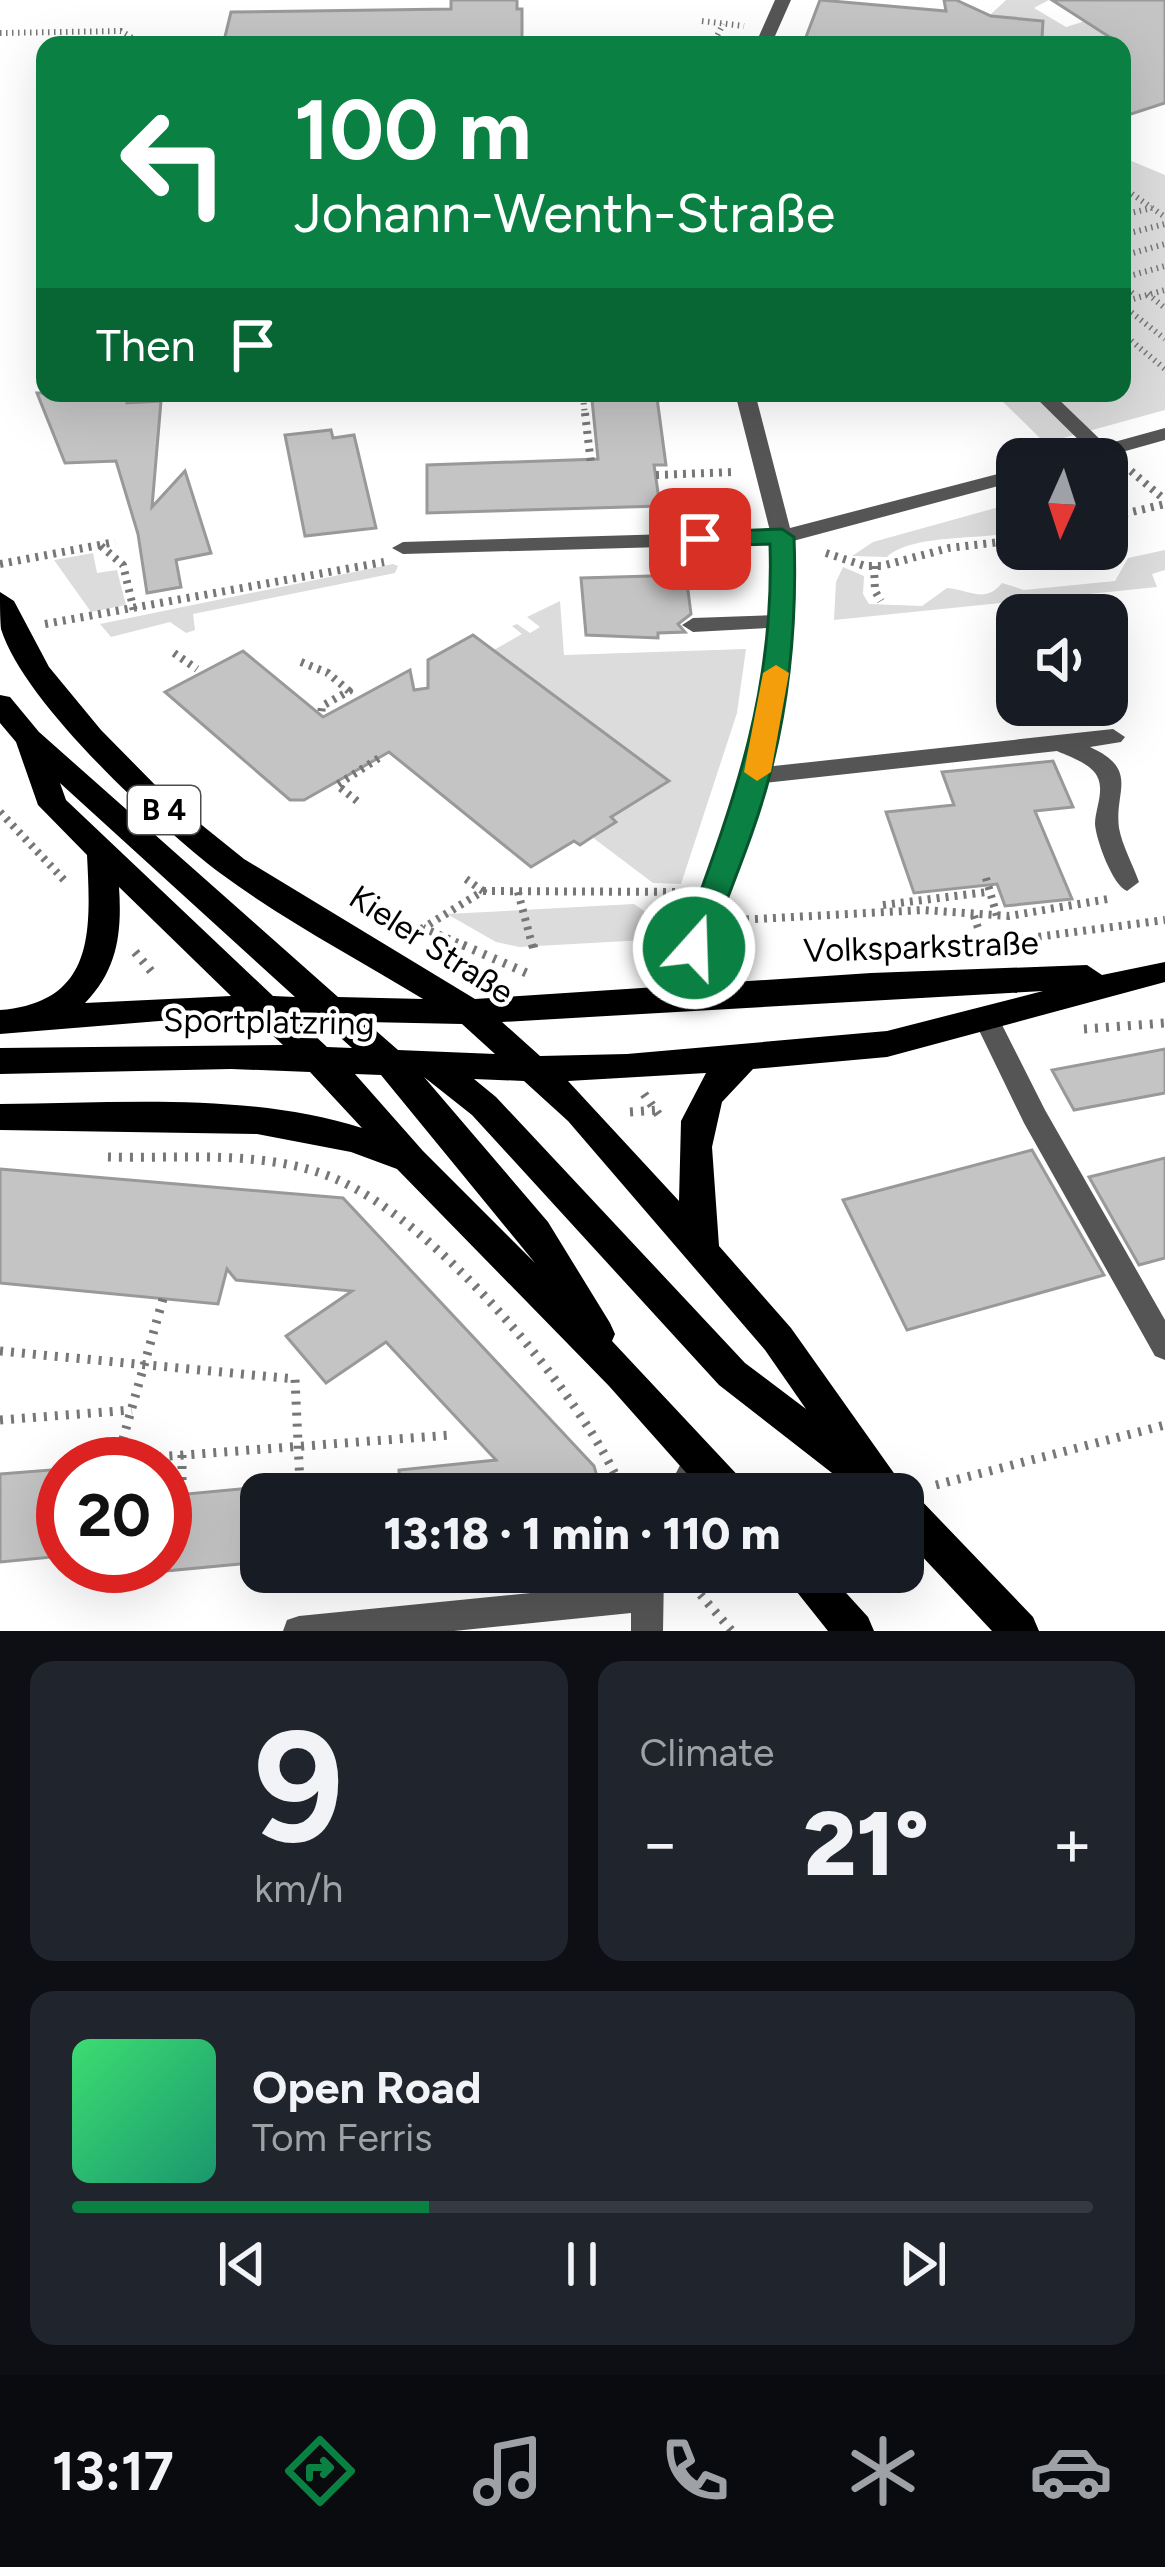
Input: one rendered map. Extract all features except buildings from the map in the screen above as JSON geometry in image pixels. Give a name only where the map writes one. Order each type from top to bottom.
[{"type":"main road","name":"Kieler Straße","points":[[7,614],[49,686],[156,804],[233,867],[480,1021],[537,1069],[778,1339],[882,1473]]},
{"type":"main road","name":"B 4","points":[[0,704],[28,740],[389,1062],[426,1102],[535,1232],[687,1473]]},
{"type":"main road","name":"B 4","points":[[28,740],[53,805],[315,1057],[622,1375]]},
{"type":"main road","points":[[37,1018],[73,999],[91,980],[101,959],[102,853]]},
{"type":"main road","name":"Volksparkstraße","points":[[480,1021],[676,997],[1162,972]]},
{"type":"main road","name":"Volksparkstraße","points":[[537,1069],[743,1058],[887,1043],[1162,972]]},
{"type":"main road","name":"Sportplatzring","points":[[0,1022],[184,1006],[480,1021]]},
{"type":"main road","points":[[329,1010],[433,1064],[484,1106],[732,1374],[868,1473]]},
{"type":"main road","points":[[426,1102],[426,1081],[433,1064],[480,1021]]},
{"type":"main road","name":"Sportplatzring","points":[[0,1061],[315,1057],[537,1069]]},
{"type":"main road","points":[[702,1254],[695,1120],[713,1084],[743,1058]]},
{"type":"main road","points":[[0,1117],[296,1125],[348,1135],[411,1161]]},
{"type":"main road","name":"Kieler Straße","points":[[924,1523],[1019,1631]]},
{"type":"main road","points":[[820,1593],[854,1631]]},
{"type":"street","points":[[767,36],[783,0]]},
{"type":"street","points":[[676,997],[756,776],[775,685],[782,537],[747,402]]},
{"type":"street","points":[[1051,402],[1092,438]]},
{"type":"street","points":[[1128,444],[1165,434]]},
{"type":"street","points":[[404,548],[782,537],[996,481]]},
{"type":"street","points":[[693,625],[780,622]]},
{"type":"street","points":[[756,776],[1112,737]]},
{"type":"street","points":[[1059,743],[1093,758],[1108,772],[1112,790],[1106,827],[1122,890]]},
{"type":"street","points":[[987,1020],[1034,1115],[1165,1347]]},
{"type":"street","points":[[299,1631],[646,1600]]},
{"type":"path","points":[[702,22],[719,24],[717,36]]},
{"type":"path","points":[[0,33],[121,32],[128,36]]},
{"type":"path","points":[[1131,232],[1165,221],[1133,194]]},
{"type":"path","points":[[1131,213],[1154,208]]},
{"type":"path","points":[[1131,253],[1165,244]]},
{"type":"path","points":[[1131,279],[1165,266]]},
{"type":"path","points":[[1131,290],[1138,297]]},
{"type":"path","points":[[1131,300],[1165,290]]},
{"type":"path","points":[[1148,294],[1165,308]]},
{"type":"path","points":[[1131,311],[1165,339]]},
{"type":"path","points":[[1131,341],[1165,369]]},
{"type":"path","points":[[584,402],[591,464]]},
{"type":"path","points":[[1128,470],[1165,502]]},
{"type":"path","points":[[656,475],[765,471]]},
{"type":"path","points":[[1128,512],[1165,502]]},
{"type":"path","points":[[0,564],[115,542]]},
{"type":"path","points":[[848,561],[874,566],[996,542]]},
{"type":"path","points":[[100,545],[123,565],[134,610]]},
{"type":"path","points":[[7,614],[134,610],[381,564],[404,548]]},
{"type":"path","points":[[874,566],[875,591],[881,601]]},
{"type":"path","points":[[174,652],[196,669]]},
{"type":"path","points":[[301,662],[328,673],[350,692],[322,706],[321,715]]},
{"type":"path","points":[[357,801],[337,785],[382,756]]},
{"type":"path","points":[[0,812],[72,889]]},
{"type":"path","points":[[986,878],[998,916]]},
{"type":"path","points":[[466,879],[484,891]]},
{"type":"path","points":[[512,965],[423,928],[484,891],[621,890],[713,897]]},
{"type":"path","points":[[885,909],[974,916],[1049,912],[1122,890]]},
{"type":"path","points":[[518,891],[535,954]]},
{"type":"path","points":[[764,920],[885,909],[987,892]]},
{"type":"path","points":[[876,893],[885,909]]},
{"type":"path","points":[[974,916],[979,932]]},
{"type":"path","points":[[982,943],[1165,920]]},
{"type":"path","points":[[122,964],[167,966]]},
{"type":"path","points":[[145,967],[158,978]]},
{"type":"path","points":[[1105,1030],[1165,1023]]},
{"type":"path","points":[[646,1097],[655,1109]]},
{"type":"path","points":[[631,1112],[655,1109],[674,1115]]},
{"type":"path","points":[[93,1157],[253,1162],[336,1179],[371,1197],[434,1246],[506,1324],[599,1437],[617,1473]]},
{"type":"path","points":[[124,1437],[163,1299]]},
{"type":"path","points":[[0,1351],[295,1379],[299,1473]]},
{"type":"path","points":[[0,1420],[132,1410]]},
{"type":"path","points":[[924,1490],[1165,1425]]},
{"type":"path","points":[[192,1454],[451,1435]]},
{"type":"path","points":[[699,1593],[732,1631]]},
{"type":"shaded area","points":[[1006,0],[1049,0],[1034,8],[1066,27],[1153,0],[1128,36],[995,36],[991,14]]},
{"type":"shaded area","points":[[1131,161],[1165,175],[1165,410],[1063,438],[1040,438],[1003,402],[1131,402]]},
{"type":"shaded area","points":[[996,508],[996,534],[929,541],[887,557],[852,556],[873,542]]},
{"type":"shaded area","points":[[1165,550],[1165,570],[1152,574],[1157,587],[1088,594],[996,594],[996,603],[834,620],[836,582],[843,567],[864,576],[863,594],[869,604],[922,606],[947,588],[983,594],[1002,583],[1024,590],[1115,581],[1121,570],[1128,570],[1128,558]]},
{"type":"shaded area","points":[[93,553],[97,573],[117,570],[126,605],[91,612],[54,560]]},
{"type":"shaded area","points":[[398,566],[395,573],[193,614],[195,630],[186,633],[170,622],[111,637],[100,624]]},
{"type":"shaded area","points":[[560,601],[564,655],[746,649],[737,713],[681,884],[653,883],[592,837],[615,822],[611,818],[668,780],[494,650],[522,634],[512,626],[517,624],[530,633],[540,627],[527,617]]},
{"type":"shaded area","points":[[634,904],[667,927],[663,939],[519,947],[496,942],[447,914]]},
{"type":"slow traffic","points":[[757,772],[776,673]]},
{"type":"route","points":[[694,948],[756,776],[775,685],[783,577],[782,537],[700,539]]}]
